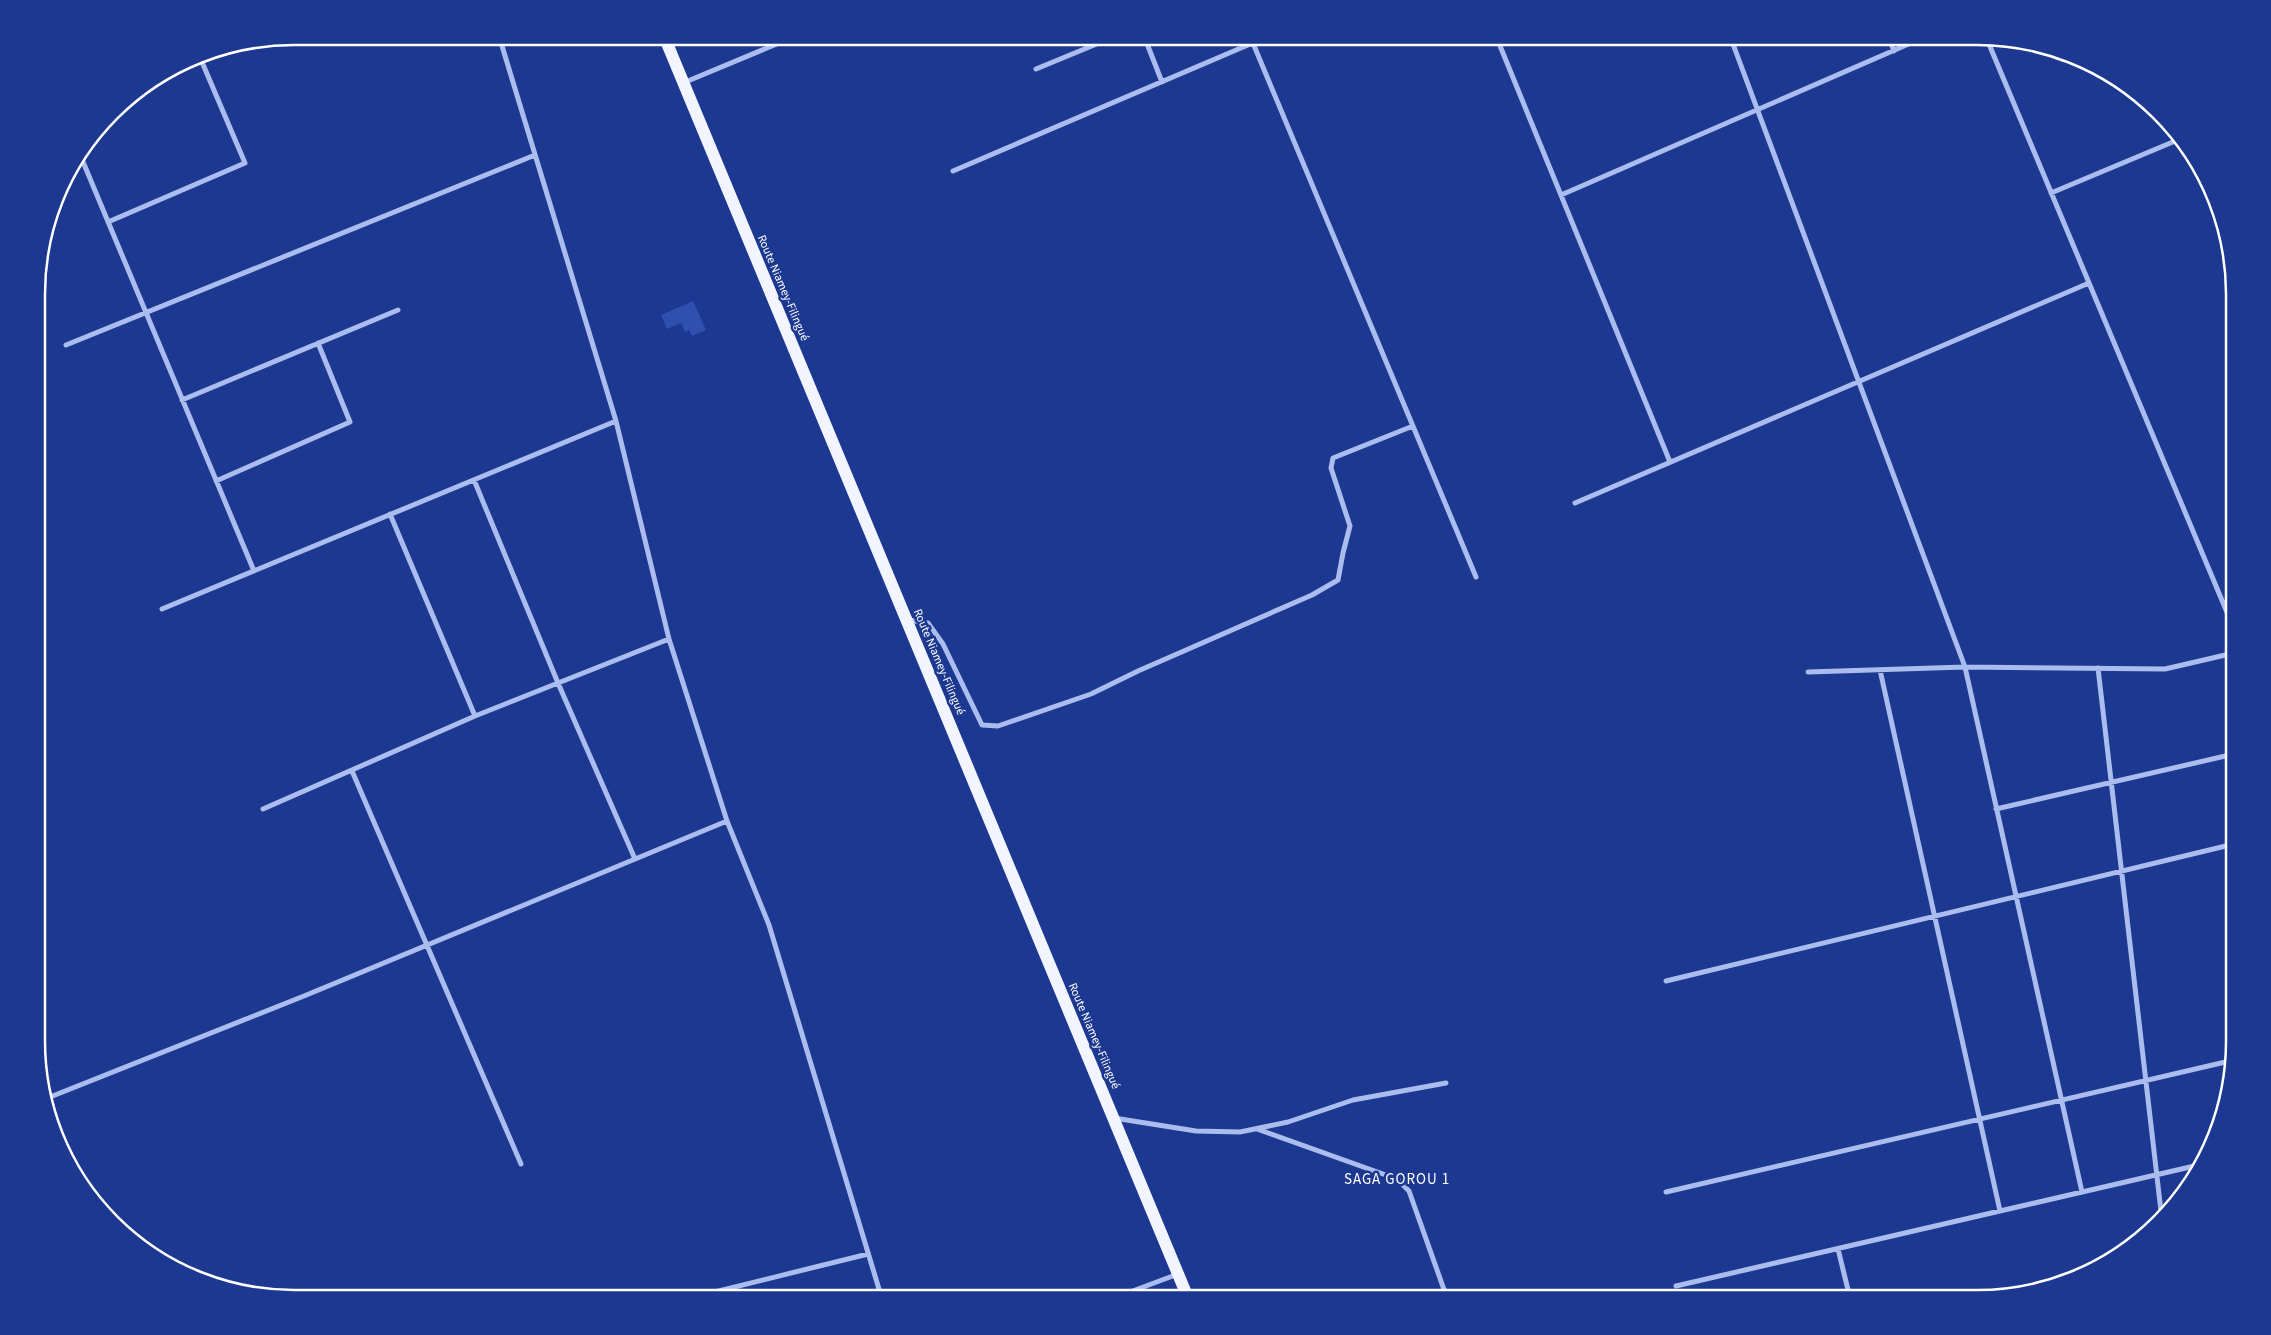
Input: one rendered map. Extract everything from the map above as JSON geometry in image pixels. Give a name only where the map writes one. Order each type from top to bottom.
[{"type":"main road","name":"Route Niamey-Filingué","points":[[668,45],[1185,1290]]},
{"type":"street","points":[[502,45],[616,421],[669,639],[727,821],[769,925],[879,1290]]},
{"type":"street","points":[[683,83],[773,45]]},
{"type":"street","points":[[1036,69],[1094,45]]},
{"type":"street","points":[[1148,45],[1162,82]]},
{"type":"street","points":[[953,171],[1248,45]]},
{"type":"street","points":[[1254,45],[1476,577]]},
{"type":"street","points":[[1499,45],[1670,462]]},
{"type":"street","points":[[1733,45],[1965,667],[2082,1192]]},
{"type":"street","points":[[1892,45],[1894,51]]},
{"type":"street","points":[[1561,195],[1907,45]]},
{"type":"street","points":[[1990,46],[2226,610]]},
{"type":"street","points":[[108,222],[245,163],[202,63]]},
{"type":"street","points":[[2051,193],[2174,141]]},
{"type":"street","points":[[66,345],[534,155]]},
{"type":"street","points":[[83,162],[254,571]]},
{"type":"street","points":[[1575,502],[2089,283]]},
{"type":"street","points":[[182,400],[398,310]]},
{"type":"street","points":[[216,480],[350,422],[318,343]]},
{"type":"street","points":[[162,609],[616,421]]},
{"type":"street","points":[[906,619],[928,623],[943,644],[982,725],[998,726],[1092,694],[1138,671],[1312,595],[1338,580],[1350,526],[1331,468],[1333,458],[1413,426]]},
{"type":"street","points":[[474,480],[558,683],[635,859]]},
{"type":"street","points":[[390,514],[474,716]]},
{"type":"street","points":[[263,809],[474,716],[669,639]]},
{"type":"street","points":[[1808,672],[1965,667],[2165,669],[2226,655]]},
{"type":"street","points":[[2098,668],[2161,1209]]},
{"type":"street","points":[[1880,670],[2000,1212]]},
{"type":"street","points":[[1996,809],[2226,756]]},
{"type":"street","points":[[352,771],[426,946],[522,1164]]},
{"type":"street","points":[[51,1096],[426,946],[727,821]]},
{"type":"street","points":[[1666,981],[2226,846]]},
{"type":"street","points":[[1666,1192],[2225,1062]]},
{"type":"street","points":[[1113,1118],[1196,1131],[1240,1132],[1288,1122],[1353,1100],[1446,1083]]},
{"type":"street","points":[[1256,1128],[1397,1180],[1409,1190],[1444,1290]]},
{"type":"street","points":[[1676,1286],[2193,1166]]},
{"type":"street","points":[[1838,1248],[1848,1290]]},
{"type":"street","points":[[722,1290],[868,1254]]},
{"type":"street","points":[[1135,1290],[1178,1274]]},
{"type":"shaded area","points":[[693,301],[706,330],[692,336],[689,330],[685,332],[681,323],[667,329],[661,315]]},
{"type":"district","name":"SAGA GOROU 1","points":[[1397,1179]]}]
